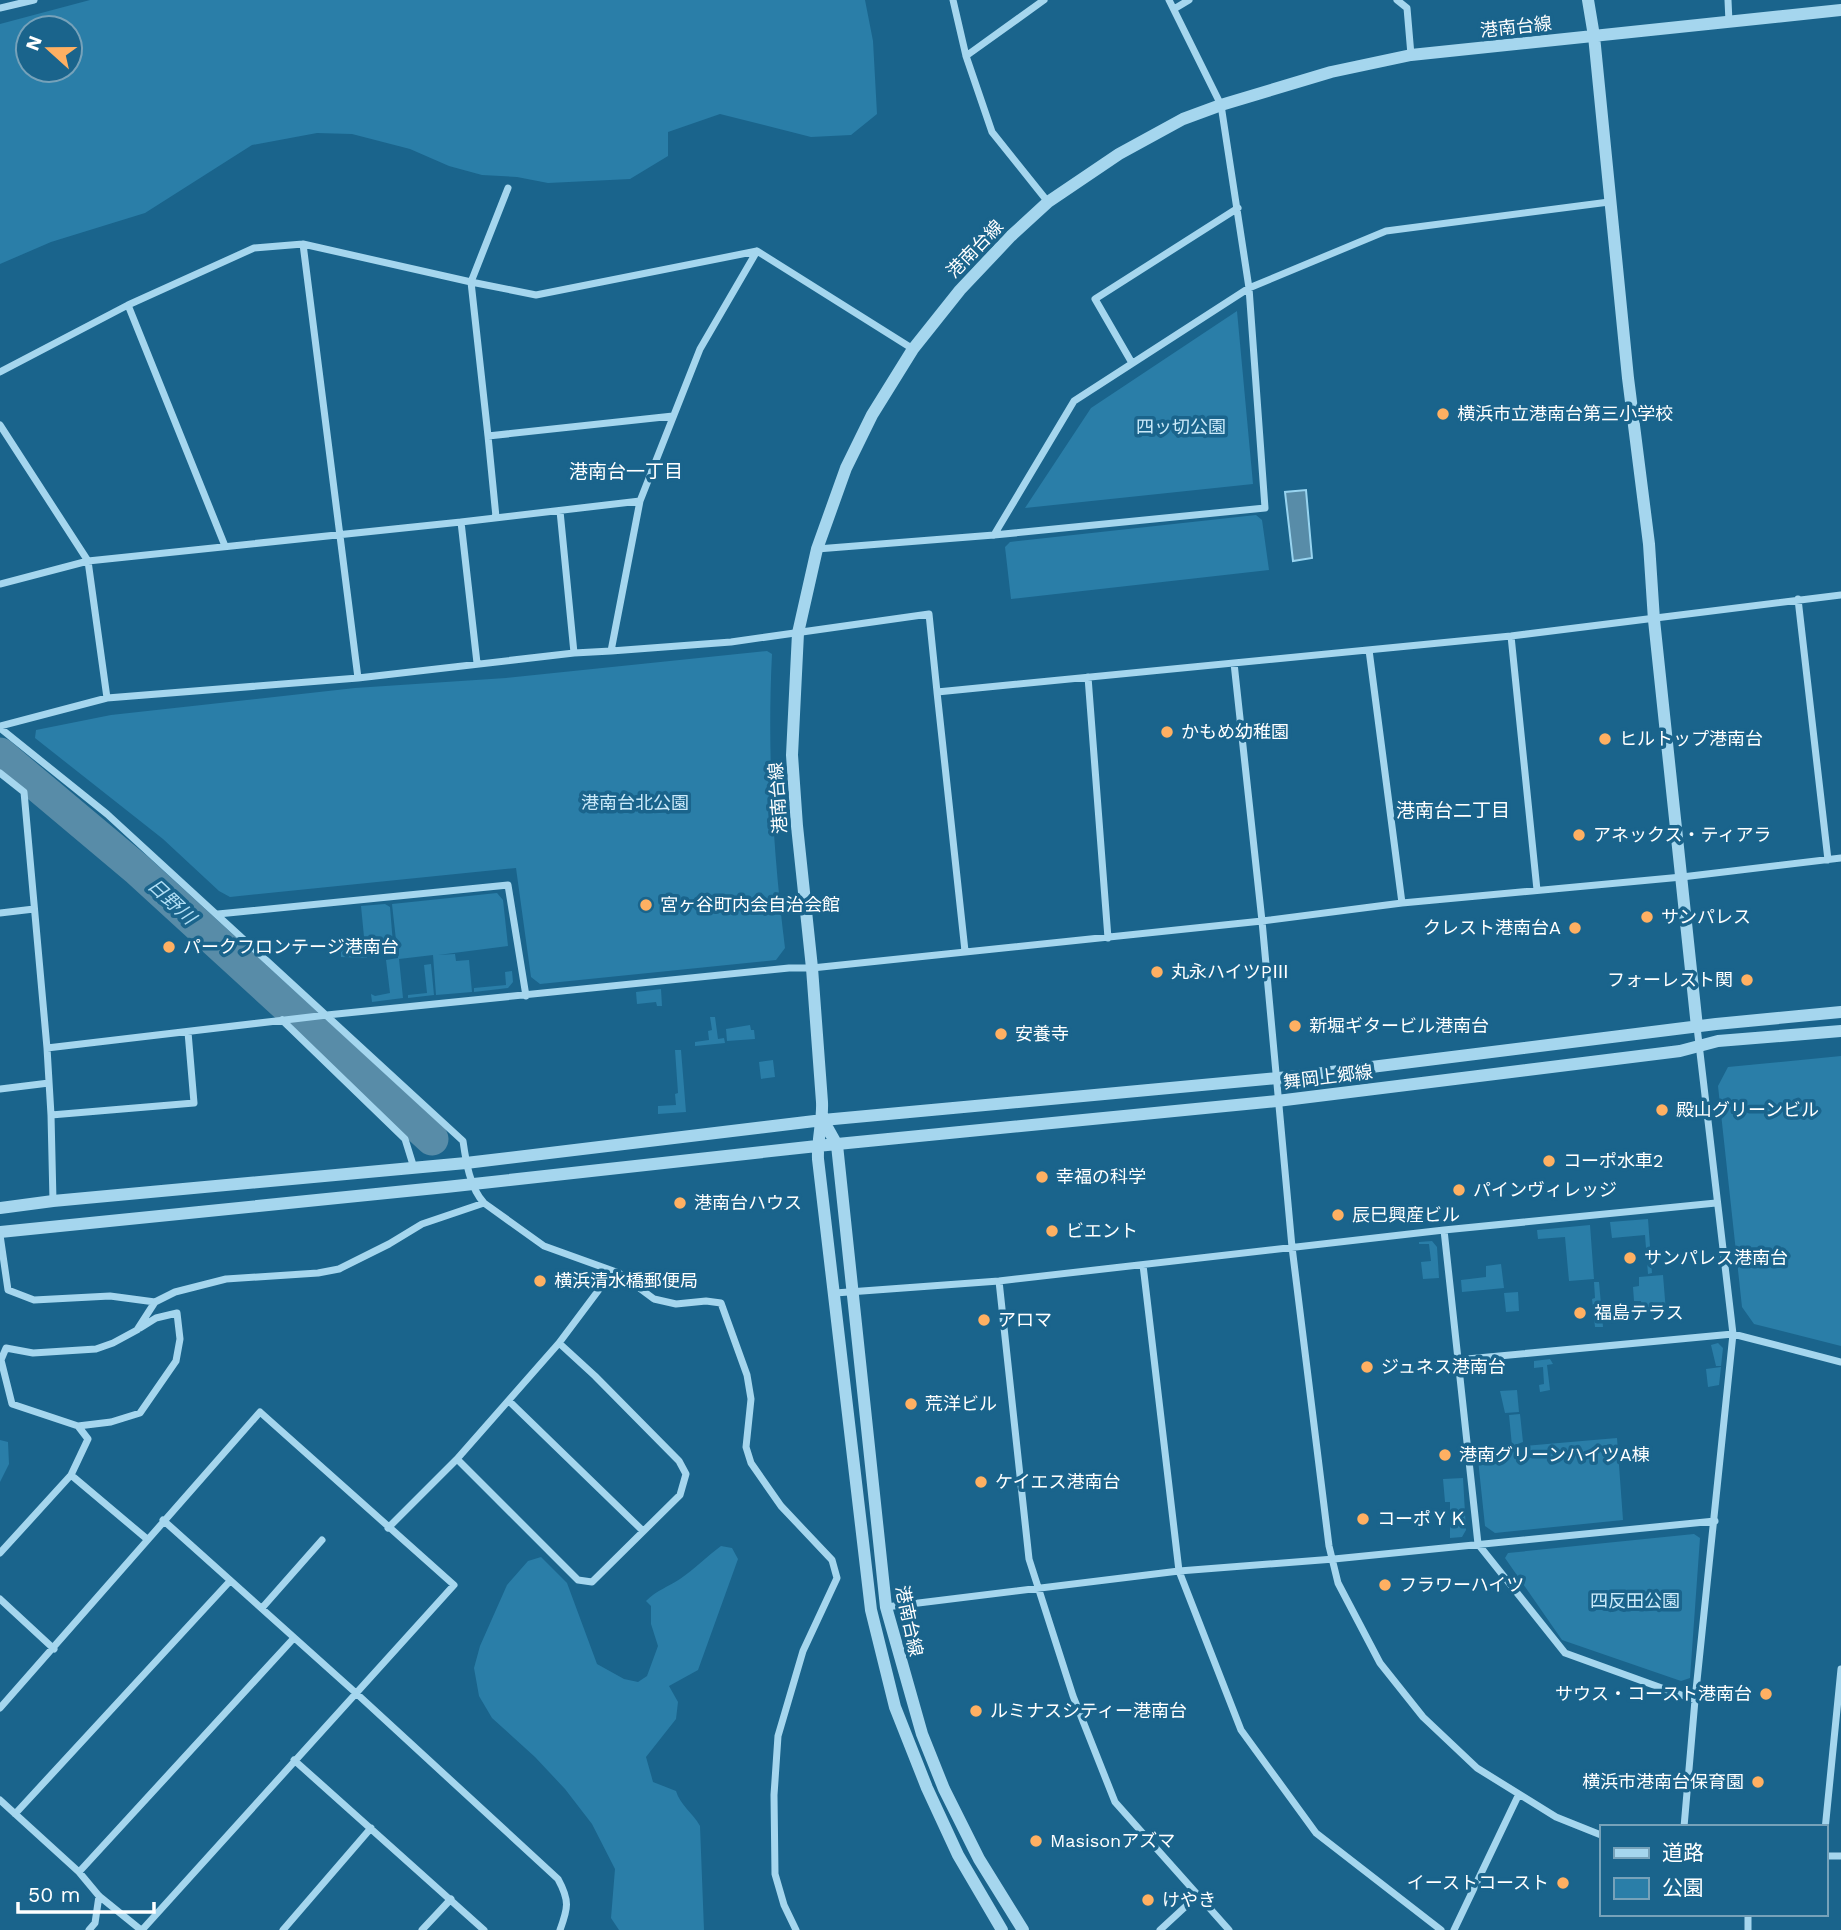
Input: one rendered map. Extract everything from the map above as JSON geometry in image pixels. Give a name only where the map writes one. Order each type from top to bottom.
[{"type":"street","points":[[0,8],[34,0]]},
{"type":"street","points":[[953,0],[966,56],[992,132],[1048,202]]},
{"type":"street","points":[[966,56],[1044,0]]},
{"type":"street","points":[[817,550],[1265,508],[1249,288],[1221,104],[1169,0]]},
{"type":"street","points":[[1174,9],[1189,0]]},
{"type":"street","points":[[1397,0],[1407,8],[1411,55]]},
{"type":"street","points":[[1588,0],[1649,544],[1654,620],[1698,1046],[1733,1334],[1684,1825]]},
{"type":"street","points":[[1728,0],[1730,22]]},
{"type":"street","name":"港南台線","points":[[823,1120],[813,968],[792,754],[798,633],[817,550],[846,468],[872,415],[913,349],[960,290],[1011,236],[1048,202],[1119,154],[1183,119],[1221,104],[1331,72],[1411,55],[1841,10]]},
{"type":"street","points":[[496,517],[471,282],[508,188]]},
{"type":"street","points":[[994,535],[1074,401],[1249,288],[1385,231],[1609,202]]},
{"type":"street","points":[[1132,363],[1096,299],[1238,208]]},
{"type":"street","points":[[303,244],[358,678]]},
{"type":"street","points":[[0,372],[128,305],[254,248],[303,244],[536,295],[757,251],[913,349]]},
{"type":"street","points":[[611,651],[640,501],[700,349],[757,251]]},
{"type":"street","points":[[128,305],[225,546]]},
{"type":"street","points":[[488,436],[673,416]]},
{"type":"street","points":[[0,425],[88,561],[107,698]]},
{"type":"street","points":[[0,584],[88,561],[640,501]]},
{"type":"street","points":[[560,511],[574,653]]},
{"type":"street","points":[[461,522],[477,663]]},
{"type":"street","points":[[937,692],[1511,636],[1841,595]]},
{"type":"street","points":[[1798,599],[1828,860]]},
{"type":"street","points":[[0,727],[107,698],[358,678],[574,653],[732,642],[929,614],[965,951]]},
{"type":"street","points":[[1511,636],[1537,890]]},
{"type":"street","points":[[1369,650],[1402,903]]},
{"type":"street","points":[[1234,663],[1262,921],[1292,1247],[1329,1546],[1338,1583],[1380,1663],[1402,1693],[1477,1768],[1518,1796],[1556,1817],[1600,1835]]},
{"type":"street","points":[[1088,677],[1108,937]]},
{"type":"street","points":[[0,727],[107,814],[463,1141],[466,1163],[476,1194],[484,1203],[544,1246],[620,1273],[654,1298],[676,1304],[706,1301],[721,1303],[747,1375],[751,1399],[746,1447],[751,1463],[781,1506],[832,1560],[837,1577],[803,1651],[778,1736],[774,1795],[775,1874],[784,1905],[796,1930]]},
{"type":"street","points":[[0,773],[24,792],[47,1048],[53,1201]]},
{"type":"street","points":[[47,1048],[326,1015],[789,968],[813,968],[1841,858]]},
{"type":"street","points":[[218,914],[508,885],[526,996]]},
{"type":"street","points":[[0,913],[34,909]]},
{"type":"street","name":"舞岡上郷線","points":[[0,1208],[466,1163],[823,1120],[1276,1078],[1841,1012]]},
{"type":"street","points":[[282,1020],[405,1139],[414,1168]]},
{"type":"street","name":"舞岡上郷線","points":[[0,1233],[817,1146],[1277,1101],[1679,1051],[1718,1041],[1841,1031]]},
{"type":"street","points":[[51,1115],[194,1103],[188,1032]]},
{"type":"street","points":[[0,1089],[49,1083]]},
{"type":"street","points":[[823,1120],[837,1145]]},
{"type":"street","points":[[823,1120],[817,1146],[871,1610],[895,1707],[928,1788],[958,1855],[1002,1930]]},
{"type":"street","name":"港南台線","points":[[837,1145],[855,1293],[886,1607],[922,1734],[944,1789],[979,1859],[1023,1930]]},
{"type":"street","points":[[137,1330],[155,1302],[175,1292],[226,1279],[318,1273],[339,1269],[422,1224],[484,1203]]},
{"type":"street","points":[[835,1293],[999,1281],[1444,1230],[1716,1203]]},
{"type":"street","points":[[1444,1230],[1478,1544],[1565,1653],[1695,1700]]},
{"type":"street","points":[[0,1233],[8,1290],[34,1300],[110,1296],[155,1302]]},
{"type":"street","points":[[1143,1265],[1178,1571],[1241,1730],[1316,1833],[1441,1930]]},
{"type":"street","points":[[388,1528],[457,1459],[509,1401],[559,1343],[613,1270]]},
{"type":"street","points":[[999,1281],[1029,1559],[1073,1696],[1115,1802],[1229,1930]]},
{"type":"street","points":[[177,1313],[180,1339],[176,1361],[140,1413],[111,1422],[78,1426],[12,1404],[1,1360],[6,1348],[33,1353],[96,1349],[113,1343],[156,1318],[177,1313]]},
{"type":"street","points":[[1456,1360],[1733,1334],[1841,1362]]},
{"type":"street","points":[[457,1459],[578,1580],[592,1582],[680,1495],[686,1474],[679,1461],[559,1343]]},
{"type":"street","points":[[509,1401],[643,1531]]},
{"type":"street","points":[[0,1708],[260,1412],[454,1585],[142,1930],[99,1896],[79,1872],[0,1800]]},
{"type":"street","points":[[0,1553],[71,1475],[88,1439],[78,1426]]},
{"type":"street","points":[[71,1475],[147,1539]]},
{"type":"street","points":[[163,1520],[558,1879],[566,1894],[568,1909],[560,1930]]},
{"type":"street","points":[[886,1607],[1178,1571],[1334,1559],[1715,1521]]},
{"type":"street","points":[[262,1608],[322,1540]]},
{"type":"street","points":[[15,1814],[230,1581]]},
{"type":"street","points":[[0,1600],[54,1649]]},
{"type":"street","points":[[79,1872],[293,1639]]},
{"type":"street","points":[[1825,1825],[1841,1669]]},
{"type":"street","points":[[295,1760],[484,1930]]},
{"type":"street","points":[[1454,1930],[1518,1796]]},
{"type":"street","points":[[284,1930],[371,1828]]},
{"type":"street","points":[[1160,1930],[1198,1895]]},
{"type":"street","points":[[89,1930],[95,1923],[99,1896]]},
{"type":"street","points":[[422,1930],[451,1899]]},
{"type":"green space","points":[[90,0],[865,0],[873,41],[877,114],[851,135],[811,137],[720,114],[668,132],[668,156],[630,179],[548,183],[517,177],[482,175],[449,166],[410,149],[352,134],[317,133],[252,145],[145,213],[51,242],[0,264],[0,24],[14,20],[14,84],[84,84],[84,14],[38,14]]},
{"type":"green space","name":"四ッ切公園","points":[[1237,311],[1253,484],[1025,508],[1091,408]]},
{"type":"green space","points":[[1256,515],[1262,520],[1269,570],[1011,599],[1005,547],[1010,542]]},
{"type":"green space","name":"港南台北公園","points":[[767,651],[772,654],[772,801],[785,948],[776,960],[540,984],[531,977],[516,868],[230,897],[219,891],[163,839],[35,738],[36,730],[111,715],[355,688],[506,678]]},
{"type":"green space","points":[[497,893],[503,900],[508,946],[438,955],[455,954],[456,961],[469,960],[472,992],[436,995],[433,955],[399,959],[403,998],[372,1002],[371,994],[375,996],[390,993],[386,960],[398,958],[392,904]]},
{"type":"green space","points":[[385,904],[390,907],[393,944],[365,947],[361,906]]},
{"type":"green space","points":[[365,948],[367,958],[341,957],[341,950]]},
{"type":"green space","points":[[431,964],[434,995],[408,998],[408,995],[427,993],[424,965]]},
{"type":"green space","points":[[512,971],[513,982],[508,988],[474,992],[474,988],[506,985],[505,972]]},
{"type":"green space","points":[[661,989],[662,1006],[657,1006],[656,1002],[637,1004],[636,992]]},
{"type":"green space","points":[[710,1017],[715,1017],[718,1039],[724,1038],[725,1043],[695,1046],[695,1042],[709,1040],[708,1031],[712,1030]]},
{"type":"green space","points":[[750,1025],[755,1039],[727,1041],[726,1029]]},
{"type":"green space","points":[[675,1050],[681,1050],[686,1112],[658,1114],[658,1106],[676,1105],[675,1094],[678,1093]]},
{"type":"green space","points":[[1841,1056],[1841,1346],[1754,1324],[1742,1307],[1718,1086],[1728,1067]]},
{"type":"green space","points":[[773,1060],[775,1077],[761,1079],[759,1062]]},
{"type":"green space","points":[[1648,1219],[1652,1273],[1648,1274],[1645,1235],[1612,1238],[1610,1222]]},
{"type":"green space","points":[[1590,1225],[1594,1279],[1569,1281],[1565,1237],[1538,1239],[1537,1230]]},
{"type":"green space","points":[[1432,1241],[1437,1247],[1439,1278],[1423,1279],[1421,1262],[1431,1261],[1429,1244],[1419,1242]]},
{"type":"green space","points":[[1501,1264],[1504,1288],[1462,1292],[1461,1280],[1486,1277],[1486,1266]]},
{"type":"green space","points":[[1663,1275],[1666,1312],[1642,1315],[1641,1301],[1634,1301],[1633,1287],[1639,1286],[1639,1277]]},
{"type":"green space","points":[[1594,1282],[1599,1282],[1603,1327],[1595,1327],[1592,1299],[1595,1298]]},
{"type":"green space","points":[[1518,1292],[1519,1311],[1506,1312],[1504,1293]]},
{"type":"green space","points":[[1718,1343],[1723,1348],[1721,1366],[1716,1366],[1711,1345]]},
{"type":"green space","points":[[1550,1359],[1553,1364],[1547,1365],[1550,1390],[1540,1392],[1539,1385],[1544,1384],[1543,1367],[1534,1368],[1534,1361]]},
{"type":"green space","points":[[1721,1367],[1719,1385],[1708,1387],[1706,1369]]},
{"type":"green space","points":[[1517,1390],[1519,1412],[1505,1413],[1500,1391]]},
{"type":"green space","points":[[1520,1414],[1523,1442],[1512,1446],[1509,1415]]},
{"type":"green space","points":[[1617,1438],[1623,1520],[1495,1533],[1485,1526],[1477,1450]]},
{"type":"green space","points":[[0,1440],[8,1442],[9,1464],[0,1482]]},
{"type":"green space","points":[[1463,1478],[1466,1530],[1462,1537],[1450,1538],[1450,1502],[1445,1502],[1443,1479]]},
{"type":"green space","name":"四反田公園","points":[[1694,1534],[1700,1538],[1690,1678],[1681,1681],[1562,1640],[1505,1558],[1508,1553]]},
{"type":"green space","points":[[721,1546],[732,1548],[738,1559],[698,1670],[669,1686],[678,1702],[676,1719],[646,1757],[653,1782],[676,1791],[680,1801],[700,1826],[704,1930],[619,1930],[611,1918],[615,1869],[592,1824],[565,1789],[535,1757],[492,1718],[479,1696],[474,1668],[480,1646],[507,1585],[528,1561],[541,1557],[567,1583],[597,1664],[624,1679],[638,1682],[647,1676],[658,1646],[651,1624],[651,1606],[646,1601],[676,1582]]},
{"type":"shaded area","points":[[1306,490],[1312,558],[1293,561],[1285,492]]},
{"type":"waterway","name":"日野川","points":[[0,754],[137,869],[432,1139]]},
{"type":"place","name":"横浜市立港南台第三小学校","points":[[1443,414]]},
{"type":"place","name":"かもめ幼稚園","points":[[1167,732]]},
{"type":"place","name":"ヒルトップ港南台","points":[[1605,739]]},
{"type":"place","name":"アネックス・ティアラ","points":[[1579,835]]},
{"type":"place","name":"宮ヶ谷町内会自治会館","points":[[646,905]]},
{"type":"place","name":"サンパレス","points":[[1647,917]]},
{"type":"place","name":"クレスト港南台A","points":[[1575,928]]},
{"type":"place","name":"パークフロンテージ港南台","points":[[169,947]]},
{"type":"place","name":"丸永ハイツPⅢ","points":[[1157,972]]},
{"type":"place","name":"フォーレスト関","points":[[1747,980]]},
{"type":"place","name":"新堀ギタービル港南台","points":[[1295,1026]]},
{"type":"place","name":"安養寺","points":[[1001,1034]]},
{"type":"place","name":"殿山グリーンビル","points":[[1662,1110]]},
{"type":"place","name":"コーポ水車2","points":[[1549,1161]]},
{"type":"place","name":"幸福の科学","points":[[1042,1177]]},
{"type":"place","name":"パインヴィレッジ","points":[[1459,1190]]},
{"type":"place","name":"港南台ハウス","points":[[680,1203]]},
{"type":"place","name":"辰巳興産ビル","points":[[1338,1215]]},
{"type":"place","name":"ビエント","points":[[1052,1231]]},
{"type":"place","name":"サンパレス港南台","points":[[1630,1258]]},
{"type":"place","name":"横浜清水橋郵便局","points":[[540,1281]]},
{"type":"place","name":"福島テラス","points":[[1580,1313]]},
{"type":"place","name":"アロマ","points":[[984,1320]]},
{"type":"place","name":"ジュネス港南台","points":[[1367,1367]]},
{"type":"place","name":"荒洋ビル","points":[[911,1404]]},
{"type":"place","name":"港南グリーンハイツA棟","points":[[1445,1455]]},
{"type":"place","name":"ケイエス港南台","points":[[981,1482]]},
{"type":"place","name":"コーポＹＫ","points":[[1363,1519]]},
{"type":"place","name":"フラワーハイツ","points":[[1385,1585]]},
{"type":"place","name":"サウス・コースト港南台","points":[[1766,1694]]},
{"type":"place","name":"ルミナスシティー港南台","points":[[976,1711]]},
{"type":"place","name":"横浜市港南台保育園","points":[[1758,1782]]},
{"type":"place","name":"Masisonアズマ","points":[[1036,1841]]},
{"type":"place","name":"イーストコースト","points":[[1563,1883]]},
{"type":"place","name":"けやき","points":[[1148,1900]]},
{"type":"district","name":"港南台一丁目","points":[[626,471]]},
{"type":"district","name":"港南台二丁目","points":[[1453,810]]}]
